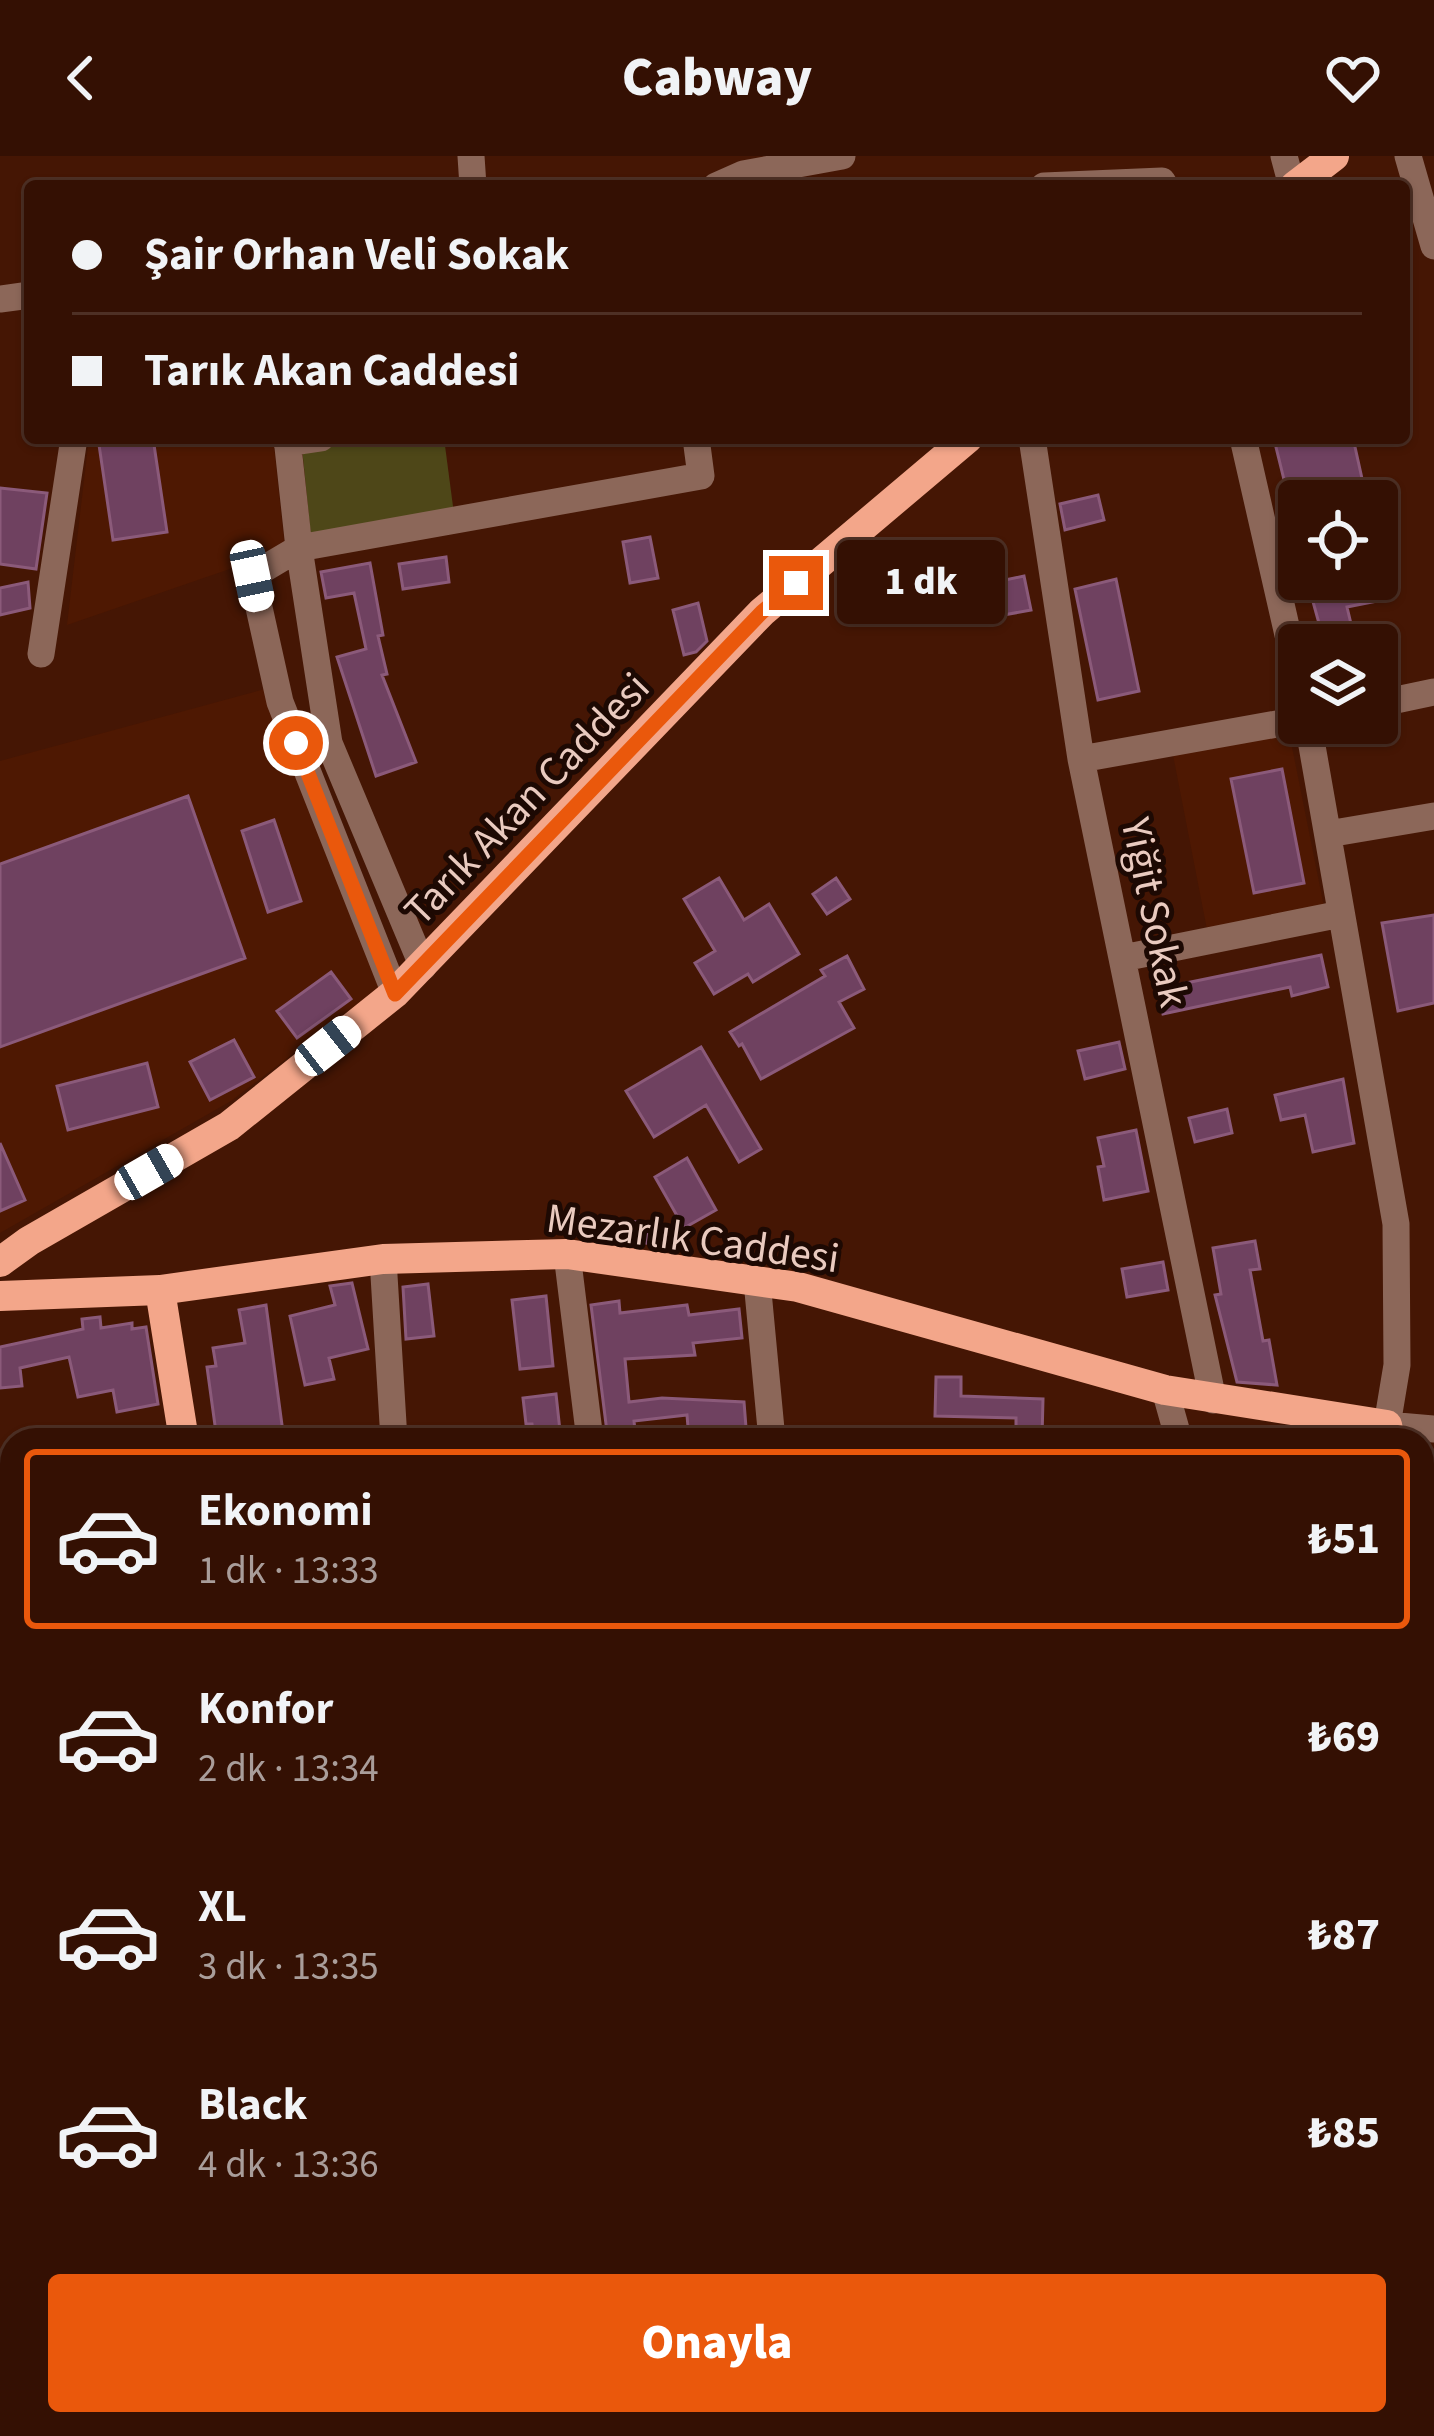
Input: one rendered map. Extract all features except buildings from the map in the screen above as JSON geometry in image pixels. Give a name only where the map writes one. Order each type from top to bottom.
[{"type":"main road","points":[[1301,180],[1334,156]]},
{"type":"main road","name":"Tarık Akan Caddesi","points":[[0,1262],[229,1126],[395,994],[762,612],[961,444]]},
{"type":"main road","name":"Mezarlık Caddesi","points":[[0,1297],[160,1290],[383,1259],[567,1254],[798,1287],[1165,1390],[1366,1428]]},
{"type":"main road","points":[[160,1290],[182,1428]]},
{"type":"street","points":[[730,180],[777,162],[842,156]]},
{"type":"street","points":[[1408,156],[1425,188],[1434,246]]},
{"type":"street","points":[[41,654],[73,444]]},
{"type":"street","points":[[287,444],[298,548],[329,743],[423,967]]},
{"type":"street","points":[[395,994],[277,687],[252,576],[298,548],[701,476],[697,444]]},
{"type":"street","name":"Yiğit Sokak","points":[[1033,444],[1081,759],[1213,1400]]},
{"type":"street","points":[[1244,444],[1286,624]]},
{"type":"street","points":[[277,687],[317,677]]},
{"type":"street","points":[[1398,700],[1434,692]]},
{"type":"street","points":[[1081,759],[1278,724]]},
{"type":"street","points":[[1312,744],[1396,1224],[1397,1365],[1389,1428]]},
{"type":"street","points":[[1328,834],[1434,816]]},
{"type":"street","points":[[1123,958],[1341,914]]},
{"type":"street","points":[[567,1254],[589,1428]]},
{"type":"street","points":[[383,1259],[393,1428]]},
{"type":"street","points":[[757,1281],[771,1428]]},
{"type":"street","points":[[1165,1390],[1176,1428]]},
{"type":"shaded area","points":[[88,444],[274,444],[285,550],[67,625]]},
{"type":"shaded area","points":[[445,444],[454,514],[311,537],[302,448]]},
{"type":"shaded area","points":[[265,689],[380,987],[231,1101],[0,1233],[0,761]]},
{"type":"shaded area","points":[[1278,734],[1278,744],[1291,744],[1327,922],[1210,945],[1173,755]]},
{"type":"route","points":[[296,743],[395,994],[762,612],[796,583]]}]
